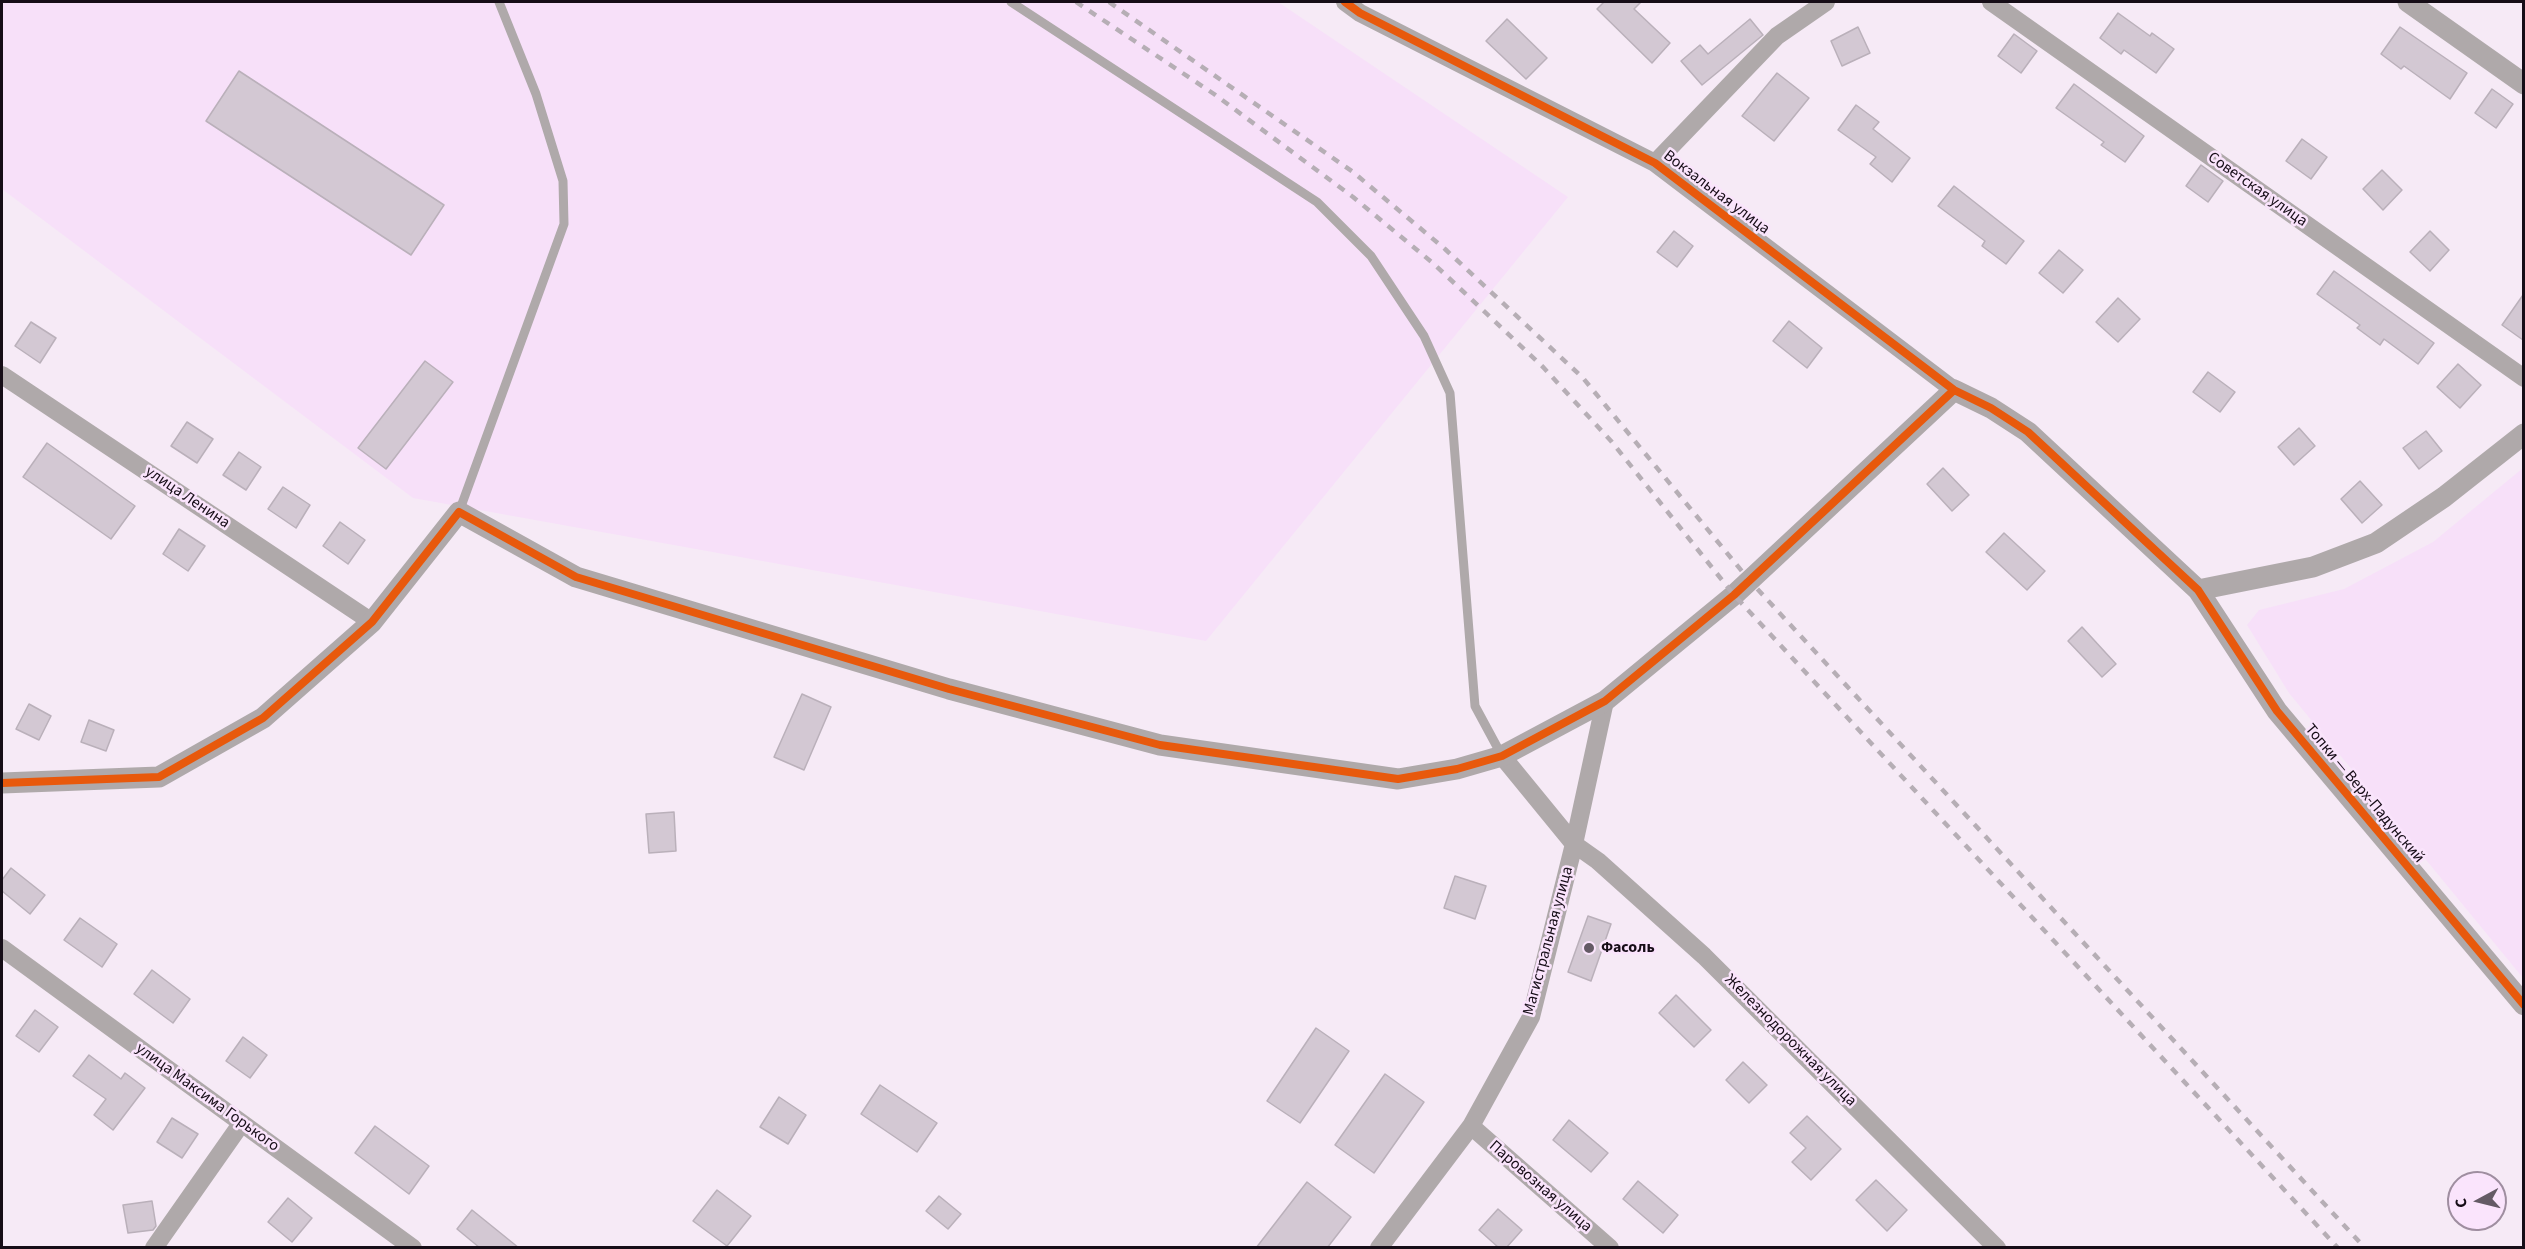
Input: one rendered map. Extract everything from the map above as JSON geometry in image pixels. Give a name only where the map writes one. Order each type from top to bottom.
[{"type":"street","name":"Вокзальная улица","points":[[1345,2],[1360,13],[1655,163],[1954,390]]},
{"type":"street","points":[[1655,163],[1777,36],[1826,2]]},
{"type":"street","name":"Советская улица","points":[[1991,2],[2523,378]]},
{"type":"street","points":[[2408,2],[2523,84]]},
{"type":"street","name":"улица Ленина","points":[[2,375],[372,622]]},
{"type":"street","points":[[2,783],[159,777],[263,718],[372,622],[459,512],[576,577],[949,689],[1160,745],[1398,779],[1457,769],[1502,756],[1605,701],[1734,595],[1954,390]]},
{"type":"street","name":"Топки — Верх-Падунский","points":[[1954,390],[1991,408],[2028,432],[2198,590],[2277,711],[2523,1005]]},
{"type":"street","points":[[2198,590],[2313,567],[2376,543],[2444,497],[2523,434]]},
{"type":"street","name":"Магистральная улица","points":[[1379,1248],[1471,1125],[1531,1017],[1574,844],[1605,701]]},
{"type":"street","name":"Железнодорожная улица","points":[[1502,756],[1574,844],[1598,861],[1704,956],[1997,1248]]},
{"type":"street","name":"улица Максима Горького","points":[[2,948],[414,1248]]},
{"type":"street","points":[[154,1248],[241,1124]]},
{"type":"street","name":"Паровозная улица","points":[[1471,1125],[1610,1248]]},
{"type":"lane","points":[[459,512],[564,224],[562,181],[536,94],[499,2]]},
{"type":"lane","points":[[1011,2],[1317,202],[1371,256],[1424,336],[1450,393],[1475,706],[1502,756]]},
{"type":"shaded area","points":[[2,2],[1278,2],[1568,197],[1206,641],[413,498],[2,189]]},
{"type":"shaded area","points":[[2523,468],[2523,978],[2289,693],[2247,625],[2259,610],[2344,589],[2433,542]]},
{"type":"building","points":[[1604,2],[1641,2],[1634,9],[1670,43],[1652,63],[1597,9]]},
{"type":"building","points":[[2118,13],[2150,36],[2152,33],[2174,49],[2156,73],[2124,50],[2121,54],[2100,38]]},
{"type":"building","points":[[1507,19],[1547,58],[1526,79],[1486,41]]},
{"type":"building","points":[[1750,19],[1763,35],[1702,85],[1681,61],[1700,45],[1708,54]]},
{"type":"building","points":[[1858,27],[1870,53],[1842,66],[1831,41]]},
{"type":"building","points":[[2400,27],[2467,73],[2450,99],[2404,66],[2401,69],[2381,54]]},
{"type":"building","points":[[2014,34],[2037,51],[2021,73],[1998,56]]},
{"type":"building","points":[[239,71],[444,205],[411,255],[206,121]]},
{"type":"building","points":[[1777,73],[1809,98],[1774,141],[1742,116]]},
{"type":"building","points":[[2074,84],[2144,136],[2125,162],[2101,145],[2104,142],[2056,108]]},
{"type":"building","points":[[2492,89],[2513,104],[2496,128],[2475,113]]},
{"type":"building","points":[[1856,105],[1879,122],[1873,129],[1910,158],[1892,182],[1870,164],[1876,157],[1838,130]]},
{"type":"building","points":[[2302,139],[2327,157],[2311,179],[2286,161]]},
{"type":"building","points":[[2201,165],[2223,181],[2208,202],[2186,186]]},
{"type":"building","points":[[2382,170],[2402,190],[2383,210],[2363,189]]},
{"type":"building","points":[[1954,186],[2024,241],[2006,264],[1982,246],[1985,241],[1938,206]]},
{"type":"building","points":[[1674,231],[1693,246],[1677,267],[1657,252]]},
{"type":"building","points":[[2430,231],[2449,250],[2430,271],[2410,252]]},
{"type":"building","points":[[2059,250],[2083,270],[2063,293],[2039,273]]},
{"type":"building","points":[[2334,271],[2434,343],[2418,364],[2384,339],[2380,345],[2357,328],[2360,325],[2317,294]]},
{"type":"building","points":[[2523,295],[2523,340],[2502,325]]},
{"type":"building","points":[[2118,298],[2140,319],[2118,342],[2096,322]]},
{"type":"building","points":[[1789,321],[1822,348],[1807,368],[1773,341]]},
{"type":"building","points":[[31,322],[56,338],[40,363],[15,346]]},
{"type":"building","points":[[425,361],[453,382],[386,469],[358,448]]},
{"type":"building","points":[[2458,364],[2481,385],[2460,408],[2437,387]]},
{"type":"building","points":[[2208,372],[2235,392],[2220,412],[2193,392]]},
{"type":"building","points":[[187,422],[213,439],[197,463],[171,446]]},
{"type":"building","points":[[2299,428],[2315,446],[2294,465],[2278,447]]},
{"type":"building","points":[[2426,431],[2442,451],[2419,469],[2403,448]]},
{"type":"building","points":[[47,443],[135,506],[111,539],[23,477]]},
{"type":"building","points":[[239,452],[261,467],[246,490],[223,475]]},
{"type":"building","points":[[1943,468],[1969,495],[1952,511],[1927,484]]},
{"type":"building","points":[[2360,481],[2382,505],[2362,523],[2341,499]]},
{"type":"building","points":[[283,487],[310,505],[296,528],[268,509]]},
{"type":"building","points":[[340,522],[365,540],[348,564],[323,546]]},
{"type":"building","points":[[179,529],[205,546],[188,571],[163,554]]},
{"type":"building","points":[[2004,533],[2045,571],[2027,590],[1986,552]]},
{"type":"building","points":[[2082,627],[2116,664],[2102,677],[2068,641]]},
{"type":"building","points":[[802,694],[831,707],[804,770],[774,757]]},
{"type":"building","points":[[29,704],[51,716],[39,740],[16,729]]},
{"type":"building","points":[[89,720],[114,730],[106,751],[81,742]]},
{"type":"building","points":[[674,812],[676,851],[649,853],[646,814]]},
{"type":"building","points":[[11,868],[45,895],[30,914],[2,891],[2,880]]},
{"type":"building","points":[[1455,876],[1486,886],[1475,919],[1444,908]]},
{"type":"building","points":[[1588,916],[1611,924],[1591,981],[1568,972]]},
{"type":"building","points":[[80,918],[117,944],[102,967],[64,940]]},
{"type":"building","points":[[152,970],[190,999],[173,1023],[134,994]]},
{"type":"building","points":[[1676,995],[1711,1030],[1694,1047],[1659,1013]]},
{"type":"building","points":[[35,1010],[58,1027],[39,1052],[16,1036]]},
{"type":"building","points":[[1316,1028],[1349,1051],[1300,1123],[1267,1101]]},
{"type":"building","points":[[243,1037],[267,1055],[250,1078],[226,1061]]},
{"type":"building","points":[[89,1055],[121,1079],[125,1073],[145,1088],[113,1130],[94,1115],[106,1099],[73,1076]]},
{"type":"building","points":[[1743,1062],[1767,1085],[1749,1103],[1726,1080]]},
{"type":"building","points":[[1385,1074],[1424,1102],[1374,1173],[1335,1145]]},
{"type":"building","points":[[880,1085],[937,1123],[917,1152],[861,1114]]},
{"type":"building","points":[[779,1097],[806,1115],[788,1144],[760,1127]]},
{"type":"building","points":[[1807,1116],[1841,1149],[1811,1180],[1792,1162],[1806,1148],[1790,1133]]},
{"type":"building","points":[[172,1118],[198,1134],[182,1158],[157,1142]]},
{"type":"building","points":[[1569,1120],[1608,1153],[1591,1172],[1553,1140]]},
{"type":"building","points":[[375,1126],[429,1166],[409,1194],[355,1153]]},
{"type":"building","points":[[1876,1180],[1907,1210],[1887,1231],[1856,1200]]},
{"type":"building","points":[[1638,1181],[1678,1215],[1663,1233],[1623,1199]]},
{"type":"building","points":[[1307,1182],[1351,1217],[1327,1248],[1256,1248]]},
{"type":"building","points":[[717,1190],[751,1216],[727,1246],[693,1221]]},
{"type":"building","points":[[939,1196],[961,1214],[948,1229],[926,1211]]},
{"type":"building","points":[[288,1198],[312,1218],[292,1242],[268,1222]]},
{"type":"building","points":[[152,1201],[156,1226],[153,1230],[128,1233],[123,1205]]},
{"type":"building","points":[[1498,1209],[1522,1230],[1506,1248],[1499,1248],[1479,1230]]},
{"type":"building","points":[[472,1210],[519,1248],[480,1248],[457,1229]]},
{"type":"railway","points":[[1076,2],[1214,94],[1353,197],[1434,264],[1543,367],[1611,441],[1734,595],[2338,1248]]},
{"type":"railway","points":[[1109,2],[1353,172],[1445,249],[1583,378],[1750,581],[2365,1248]]},
{"type":"cycle path","points":[[1345,2],[1360,13],[1655,163],[1954,390],[1991,408],[2028,432],[2198,590],[2277,711],[2524,1005]]},
{"type":"cycle path","points":[[2,783],[159,777],[263,718],[372,622],[459,512],[576,577],[949,689],[1160,745],[1398,779],[1457,769],[1502,756],[1605,701],[1734,595],[1954,390]]},
{"type":"place","name":"Фасоль","points":[[1589,948]]}]
